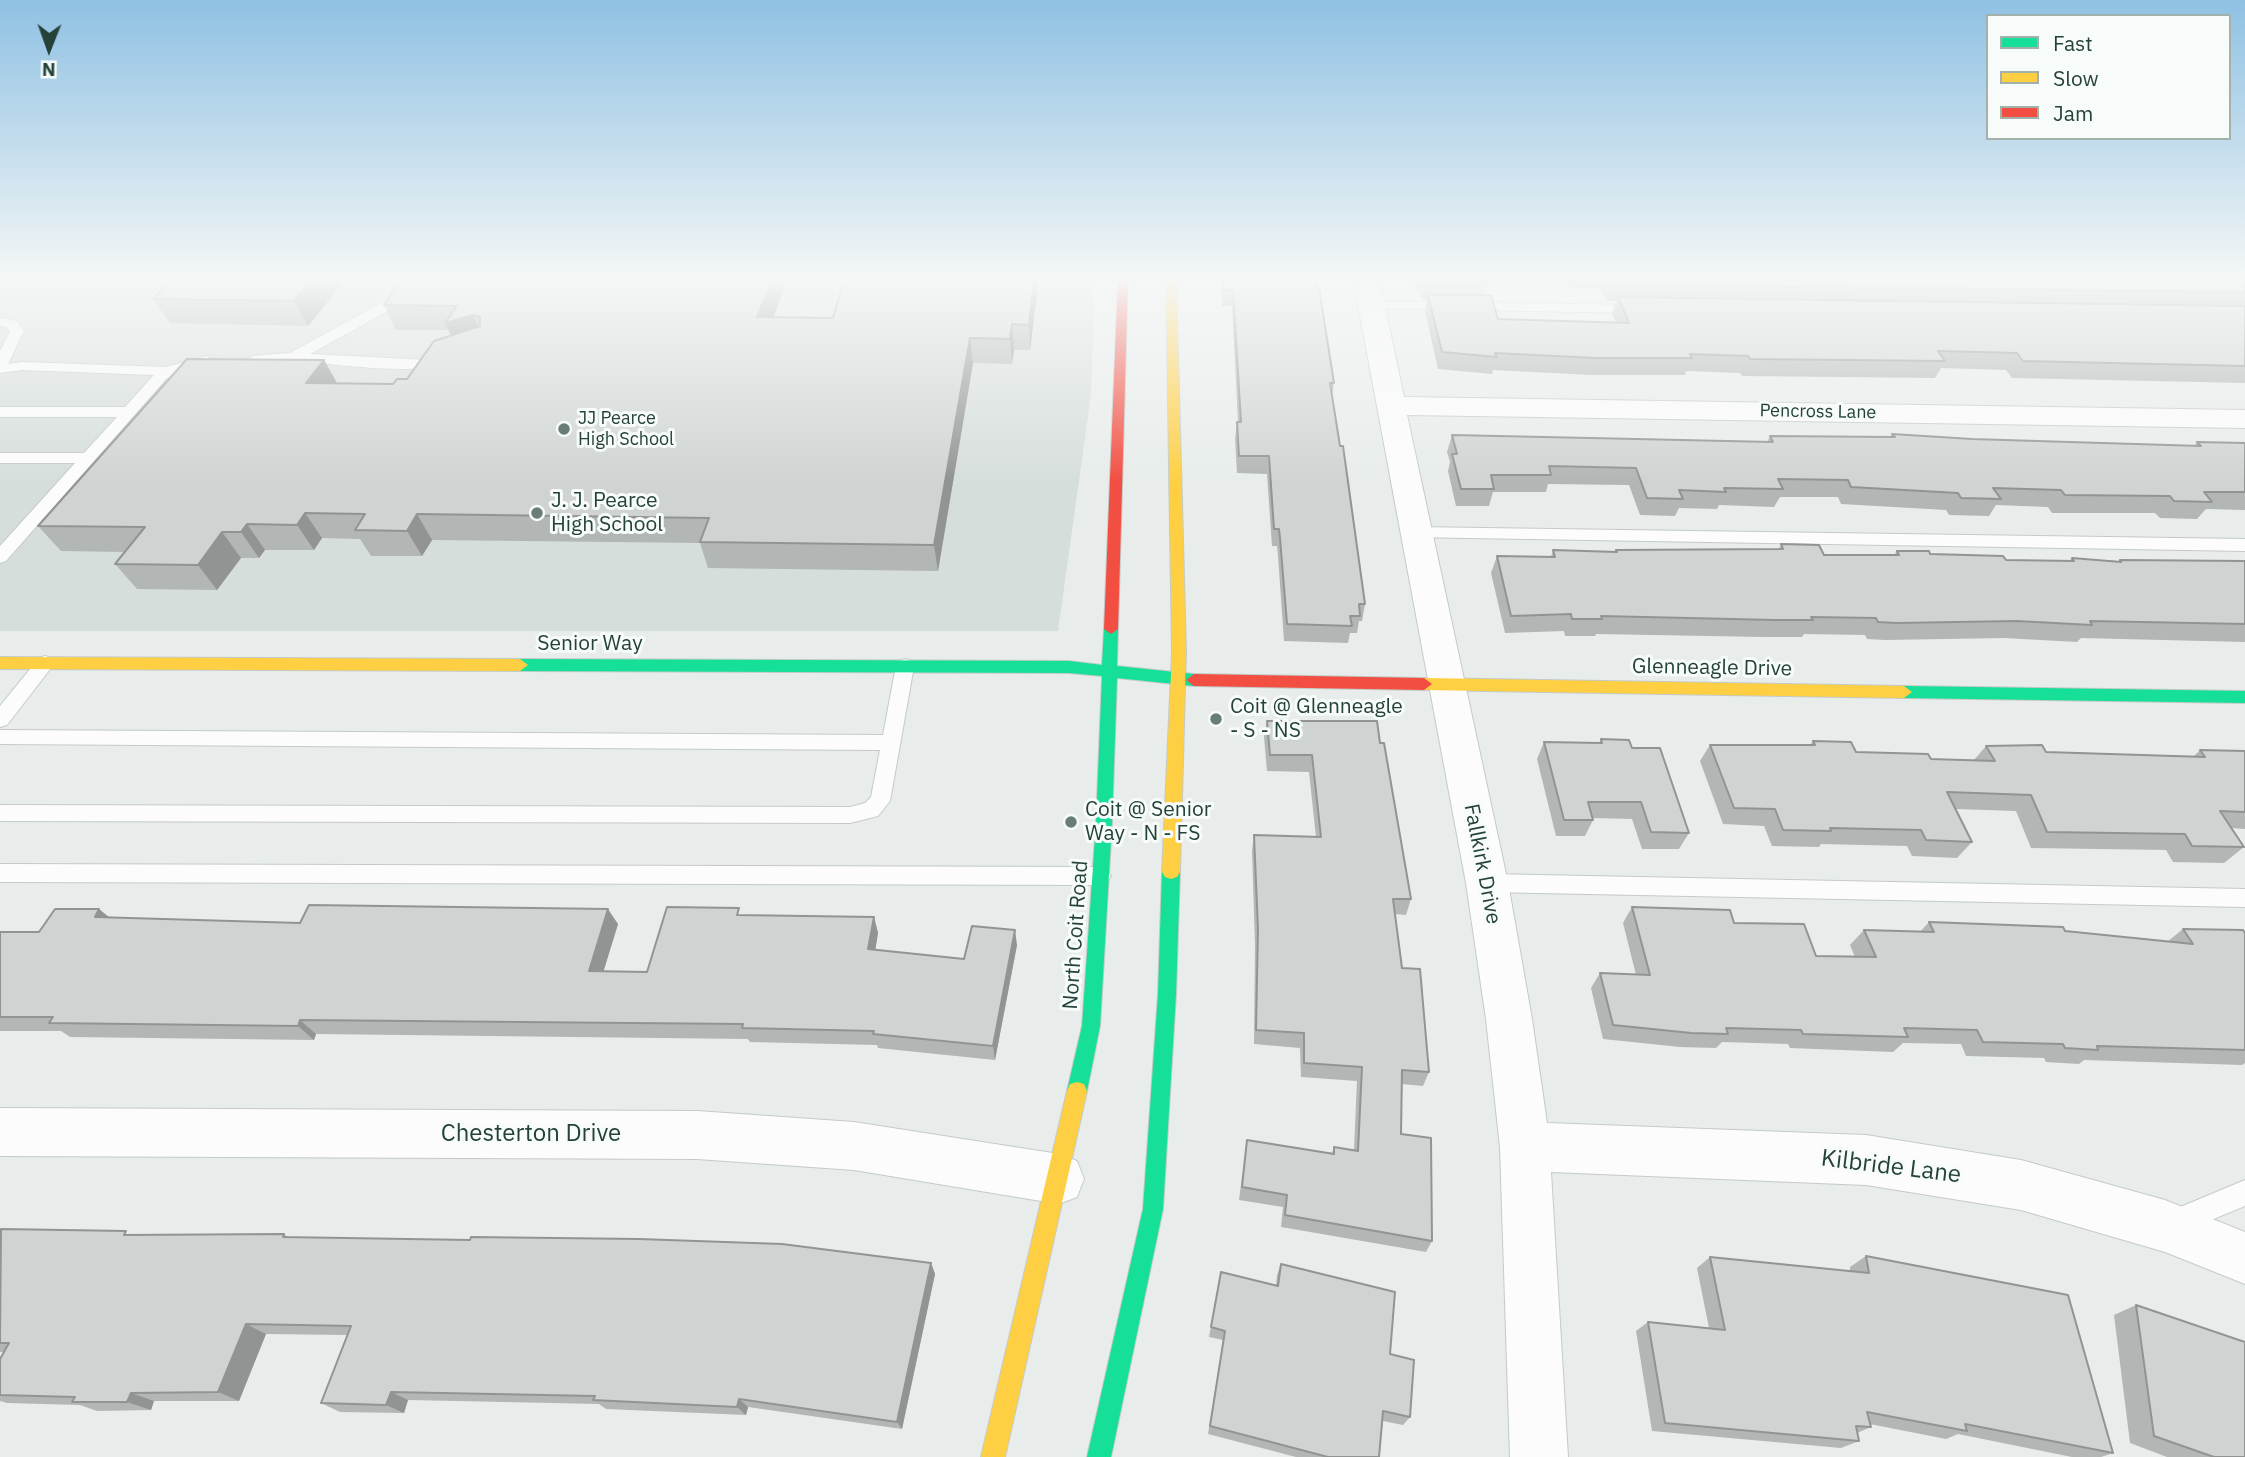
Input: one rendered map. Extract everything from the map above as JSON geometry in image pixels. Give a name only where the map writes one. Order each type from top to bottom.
[{"type":"main road","name":"North Coit Road","points":[[993,1457],[1059,1179],[1091,1026],[1110,672],[1121,346]]},
{"type":"main road","points":[[1099,1457],[1153,1209],[1172,887],[1178,679],[1172,346]]},
{"type":"main road","name":"Senior Way","points":[[0,663],[1069,667],[1178,679]]},
{"type":"main road","name":"Glenneagle Drive","points":[[1178,679],[2245,697]]},
{"type":"street","name":"Fallkirk Drive","points":[[1379,346],[1487,883],[1509,1019],[1525,1147],[1539,1457]]},
{"type":"street","name":"Pencross Lane","points":[[1390,405],[2245,419]]},
{"type":"street","name":"Chesterton Drive","points":[[0,1132],[697,1135],[854,1146],[1059,1179]]},
{"type":"street","name":"Kilbride Lane","points":[[1525,1147],[1866,1160],[2021,1185],[2165,1226],[2245,1258]]},
{"type":"lane","points":[[10,346],[0,367],[170,371]]},
{"type":"lane","points":[[241,360],[277,360],[295,356],[313,346]]},
{"type":"lane","points":[[295,356],[335,361],[429,364],[462,354]]},
{"type":"lane","points":[[0,557],[161,376],[206,360],[218,360]]},
{"type":"lane","points":[[0,412],[129,412]]},
{"type":"lane","points":[[0,458],[88,458]]},
{"type":"lane","points":[[1415,533],[2245,545]]},
{"type":"lane","points":[[0,720],[45,663]]},
{"type":"lane","points":[[0,813],[850,815],[871,810],[880,800],[905,666]]},
{"type":"lane","points":[[0,737],[891,743]]},
{"type":"lane","points":[[0,873],[1100,876]]},
{"type":"lane","points":[[1487,883],[2245,898]]},
{"type":"lane","points":[[2165,1226],[2245,1193]]},
{"type":"shaded area","name":"J. J. Pearce High School","points":[[0,346],[1093,346],[1091,395],[1058,631],[0,631]]},
{"type":"building","name":"JJ Pearce High School","points":[[430,346],[969,346],[934,545],[700,542],[709,518],[417,514],[407,531],[355,530],[365,514],[305,513],[297,525],[247,524],[241,532],[222,532],[198,565],[115,564],[145,527],[38,526],[187,359],[324,360],[306,383],[393,384],[397,379],[407,379]]},
{"type":"building","points":[[1236,346],[1328,346],[1334,383],[1330,383],[1340,446],[1343,446],[1365,604],[1359,604],[1360,616],[1350,616],[1352,626],[1287,624],[1279,529],[1274,529],[1269,456],[1239,456],[1237,422],[1241,422]]},
{"type":"building","points":[[1441,346],[2245,346],[2245,366],[2023,361],[2017,353],[1938,351],[1945,361],[1750,359],[1748,356],[1690,354],[1692,358],[1596,358],[1495,353],[1497,357],[1442,352]]},
{"type":"building","points":[[1892,434],[2201,446],[2197,442],[2245,443],[2245,492],[2204,492],[2212,502],[2174,501],[2170,496],[2065,495],[2061,490],[1993,488],[2001,499],[1961,498],[1958,493],[1851,487],[1848,480],[1778,479],[1783,489],[1724,488],[1726,492],[1679,490],[1683,499],[1647,498],[1636,468],[1549,466],[1551,475],[1491,475],[1494,489],[1461,489],[1452,454],[1457,454],[1452,435],[1773,442],[1770,436],[1895,437]]},
{"type":"building","points":[[1781,544],[1819,545],[1824,555],[1899,555],[1897,551],[1929,551],[1930,554],[2003,556],[2006,560],[2074,561],[2072,558],[2121,562],[2120,560],[2245,561],[2245,624],[2090,621],[2092,625],[2017,621],[1896,623],[1878,622],[1876,618],[1811,617],[1813,620],[1775,620],[1601,616],[1602,619],[1572,619],[1571,614],[1511,616],[1497,556],[1555,557],[1553,550],[1617,552],[1616,550],[1783,549]]},
{"type":"building","points":[[1267,721],[1377,721],[1380,743],[1384,743],[1411,899],[1393,899],[1402,968],[1420,969],[1429,1072],[1402,1070],[1401,1134],[1431,1138],[1432,1241],[1285,1215],[1287,1195],[1242,1187],[1247,1140],[1334,1154],[1334,1147],[1358,1151],[1362,1067],[1304,1063],[1304,1033],[1256,1030],[1258,929],[1254,835],[1321,837],[1312,755],[1270,755]]},
{"type":"building","points":[[1601,739],[1629,740],[1632,748],[1660,748],[1689,833],[1651,832],[1641,802],[1588,802],[1593,820],[1564,820],[1544,742],[1602,743]]},
{"type":"building","points":[[1813,741],[1851,742],[1856,752],[1928,754],[1931,759],[1995,761],[1986,746],[2042,745],[2046,752],[2205,757],[2200,750],[2245,751],[2245,812],[2220,811],[2244,847],[2192,846],[2185,834],[2047,832],[2031,795],[1947,792],[1972,842],[1926,840],[1921,830],[1783,830],[1775,809],[1734,808],[1710,745],[1815,745]]},
{"type":"building","points":[[309,905],[608,909],[589,971],[647,972],[667,907],[739,908],[737,915],[874,917],[868,949],[964,959],[972,926],[1015,930],[993,1046],[873,1034],[874,1031],[742,1028],[743,1024],[300,1020],[298,1026],[49,1023],[53,1017],[0,1017],[0,932],[39,932],[55,909],[99,909],[95,917],[300,923]]},
{"type":"building","points":[[1632,907],[1730,910],[1734,923],[1804,924],[1816,956],[1876,957],[1864,930],[1934,932],[1929,922],[2063,927],[2065,931],[2193,944],[2183,929],[2243,930],[2245,1050],[2097,1046],[2098,1050],[2065,1048],[2063,1044],[1983,1042],[1977,1030],[1904,1028],[1908,1037],[1803,1034],[1801,1030],[1726,1028],[1728,1034],[1691,1033],[1613,1025],[1600,973],[1650,975]]},
{"type":"building","points":[[1,1229],[126,1231],[124,1235],[284,1234],[283,1237],[639,1239],[782,1244],[931,1263],[897,1422],[739,1399],[737,1407],[593,1400],[595,1396],[391,1392],[386,1405],[321,1403],[351,1326],[246,1324],[218,1392],[131,1393],[127,1402],[72,1402],[75,1397],[0,1395],[0,1359],[9,1343],[0,1343]]},
{"type":"building","points":[[1866,1256],[2068,1295],[2113,1453],[1965,1424],[1967,1431],[1867,1412],[1871,1427],[1856,1426],[1859,1441],[1665,1423],[1648,1322],[1725,1330],[1710,1257],[1869,1273]]},
{"type":"building","points":[[1281,1264],[1395,1292],[1390,1354],[1414,1360],[1410,1417],[1383,1411],[1379,1457],[1328,1457],[1210,1426],[1225,1331],[1211,1327],[1221,1272],[1278,1286]]},
{"type":"building","points":[[2136,1305],[2245,1342],[2245,1457],[2214,1457],[2154,1436]]},
{"type":"traffic: fast","points":[[1077,1091],[1091,1026],[1104,823],[1111,629]]},
{"type":"traffic: fast","points":[[520,665],[1069,667],[1194,680]]},
{"type":"traffic: fast","points":[[1904,692],[2245,697]]},
{"type":"traffic: fast","points":[[1099,1457],[1153,1209],[1167,994],[1171,872]]},
{"type":"traffic: slow","points":[[1171,872],[1179,652],[1172,346]]},
{"type":"traffic: slow","points":[[0,663],[520,665]]},
{"type":"traffic: slow","points":[[1424,684],[1904,692]]},
{"type":"traffic: slow","points":[[993,1457],[1077,1091]]},
{"type":"traffic: jam","points":[[1111,629],[1121,346]]},
{"type":"traffic: jam","points":[[1194,680],[1424,684]]},
{"type":"place","name":"JJ Pearce High School","points":[[564,429]]},
{"type":"place","name":"J. J. Pearce High School","points":[[537,513]]},
{"type":"place","name":"Coit @ Glenneagle - S - NS","points":[[1216,719]]},
{"type":"place","name":"Coit @ Senior Way - N - FS","points":[[1071,822]]}]
